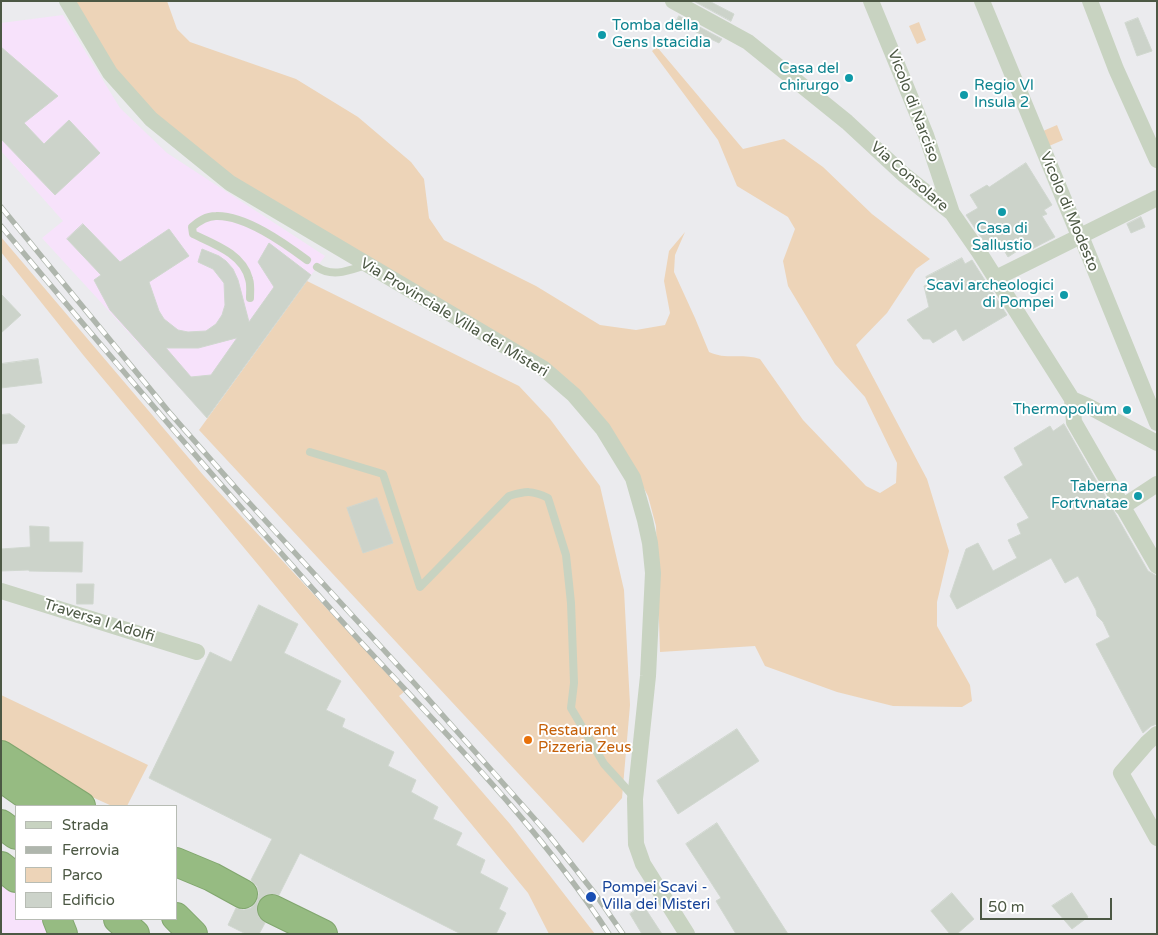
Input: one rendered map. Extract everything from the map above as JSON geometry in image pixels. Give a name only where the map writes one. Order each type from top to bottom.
[{"type":"highway","points":[[1,755],[79,805]]},
{"type":"highway","points":[[1,777],[41,805]]},
{"type":"highway","points":[[1,824],[15,834]]},
{"type":"highway","points":[[178,863],[212,877],[244,894]]},
{"type":"highway","points":[[1,866],[15,877]]},
{"type":"highway","points":[[272,908],[322,934]]},
{"type":"highway","points":[[56,920],[63,934]]},
{"type":"highway","points":[[119,920],[135,934]]},
{"type":"street","name":"Via Provinciale Villa dei Misteri","points":[[67,1],[73,14],[110,73],[151,119],[230,183],[544,369],[574,395],[603,429],[633,478],[650,543],[652,573],[648,676],[635,799],[636,844],[643,864],[687,934]]},
{"type":"street","name":"Vicolo di Narciso","points":[[871,1],[926,134],[952,213]]},
{"type":"street","name":"Vicolo di Modesto","points":[[982,1],[1157,423]]},
{"type":"street","points":[[1090,1],[1116,69],[1157,160]]},
{"type":"street","name":"Via Consolare","points":[[678,4],[748,42],[847,122],[904,174],[952,213],[996,278],[1072,399]]},
{"type":"street","points":[[996,278],[1157,198]]},
{"type":"street","points":[[1157,443],[1072,399],[1074,422],[1157,566]]},
{"type":"street","points":[[1122,507],[1157,484]]},
{"type":"street","name":"Traversa I Adolfi","points":[[1,591],[197,652]]},
{"type":"street","points":[[1157,734],[1121,772],[1157,838]]},
{"type":"lane","points":[[250,298],[250,279],[245,268],[231,253],[193,234],[192,227],[200,220],[214,215],[229,217],[254,226],[307,260]]},
{"type":"lane","points":[[317,267],[323,272],[334,273],[345,272],[366,265]]},
{"type":"lane","points":[[310,452],[383,474],[420,587],[509,496],[525,492],[537,492],[548,498],[566,555],[571,603],[574,683],[571,708],[604,764],[635,799]]},
{"type":"shaded area","points":[[63,15],[120,108],[167,153],[325,256],[207,418],[42,238],[63,221],[1,151],[1,23]]},
{"type":"shaded area","points":[[1,879],[15,890],[15,920],[47,920],[54,934],[1,934]]},
{"type":"green space","points":[[74,1],[167,1],[177,29],[190,42],[296,79],[358,117],[411,162],[424,179],[429,218],[444,240],[536,286],[600,325],[636,330],[665,325],[670,313],[664,281],[669,251],[685,232],[675,255],[674,272],[709,352],[721,356],[747,356],[760,359],[803,420],[866,486],[880,493],[896,483],[897,463],[865,397],[835,364],[788,286],[783,261],[795,229],[788,217],[737,186],[718,140],[652,51],[657,47],[743,149],[784,139],[823,167],[872,214],[930,259],[916,269],[887,313],[856,345],[927,479],[949,551],[937,602],[937,626],[970,685],[972,701],[962,707],[893,706],[837,692],[765,666],[755,646],[660,652],[656,526],[648,496],[628,458],[571,382],[272,203],[223,169],[156,115],[118,72]]},
{"type":"green space","points":[[919,22],[926,40],[917,44],[909,26]]},
{"type":"green space","points":[[1057,125],[1063,140],[1049,146],[1043,131]]},
{"type":"green space","points":[[1,237],[204,476],[404,692],[399,696],[510,824],[595,934],[549,934],[528,893],[84,356],[1,252]]},
{"type":"green space","points":[[307,281],[519,386],[550,419],[600,486],[624,590],[630,705],[622,798],[583,843],[199,430]]},
{"type":"green space","points":[[1,695],[148,765],[128,805],[110,805],[81,792],[1,745]]},
{"type":"building","points":[[694,1],[709,1],[734,14],[731,21]]},
{"type":"building","points":[[679,16],[722,39],[719,43],[676,22]]},
{"type":"building","points":[[1138,18],[1152,51],[1137,56],[1125,23]]},
{"type":"building","points":[[1,47],[58,96],[24,123],[44,144],[69,120],[100,153],[55,195],[1,139]]},
{"type":"building","points":[[1026,163],[1052,205],[1044,210],[1047,214],[1042,216],[1055,237],[1028,251],[1025,246],[1008,257],[998,240],[987,246],[966,215],[978,208],[970,195],[987,185],[989,187]]},
{"type":"building","points":[[1141,217],[1145,227],[1131,233],[1127,224]]},
{"type":"building","points":[[83,224],[120,262],[169,229],[189,256],[149,282],[159,311],[164,319],[178,330],[188,332],[206,331],[216,324],[222,315],[225,305],[224,283],[213,269],[198,262],[202,249],[219,256],[233,269],[238,280],[249,322],[274,287],[258,262],[269,243],[311,275],[207,418],[110,310],[94,280],[101,275],[67,239]],"holes":[[[237,338],[211,375],[191,377],[166,348],[198,348]]]},
{"type":"building","points":[[962,258],[965,264],[972,260],[1007,315],[963,341],[956,329],[933,343],[930,339],[923,339],[907,320],[929,307],[924,286],[929,284],[926,277]]},
{"type":"building","points":[[1,294],[21,315],[1,333]]},
{"type":"building","points":[[38,359],[42,383],[1,388],[1,364]]},
{"type":"building","points":[[10,414],[25,426],[17,443],[1,444],[1,415]]},
{"type":"building","points":[[1064,424],[1148,571],[1157,576],[1157,724],[1151,726],[1143,733],[1096,644],[1110,637],[1103,622],[1097,616],[1096,610],[1078,576],[1065,583],[1051,558],[957,609],[950,596],[966,549],[978,543],[993,571],[1017,558],[1008,540],[1021,534],[1017,524],[1029,518],[1004,477],[1023,465],[1014,448],[1050,426],[1053,431]]},
{"type":"building","points":[[377,498],[393,543],[363,553],[347,508]]},
{"type":"building","points":[[30,526],[49,527],[49,542],[83,542],[82,572],[1,571],[1,549],[30,547]]},
{"type":"building","points":[[77,584],[94,584],[93,604],[77,604]]},
{"type":"building","points":[[259,605],[298,624],[284,653],[341,681],[326,710],[345,719],[342,727],[394,752],[388,766],[416,780],[411,792],[438,807],[433,819],[462,833],[456,845],[485,860],[480,873],[508,888],[499,909],[506,913],[496,934],[461,934],[300,853],[279,895],[270,894],[264,896],[258,902],[257,911],[259,917],[265,923],[259,934],[246,934],[228,925],[236,908],[244,910],[251,908],[257,901],[259,893],[257,886],[251,880],[272,839],[149,778],[210,652],[231,662]]},
{"type":"building","points":[[737,729],[759,761],[678,814],[657,781]]},
{"type":"building","points":[[717,823],[788,934],[736,934],[716,901],[721,898],[686,844]]},
{"type":"building","points":[[952,893],[974,919],[957,934],[950,934],[931,911]]},
{"type":"building","points":[[1072,893],[1088,917],[1072,929],[1052,906]]},
{"type":"building","points":[[643,905],[662,934],[642,934],[630,914]]},
{"type":"railway","points":[[1,207],[169,412],[548,834],[596,895],[623,934]]},
{"type":"railway","points":[[1,226],[252,520],[514,809],[548,850],[609,934]]},
{"type":"place","name":"Tomba della Gens Istacidia","points":[[602,35]]},
{"type":"place","name":"Casa del chirurgo","points":[[849,78]]},
{"type":"place","name":"Regio VI Insula 2","points":[[964,95]]},
{"type":"place","name":"Casa di Sallustio","points":[[1002,212]]},
{"type":"place","name":"Scavi archeologici di Pompei","points":[[1064,295]]},
{"type":"place","name":"Thermopolium","points":[[1127,410]]},
{"type":"place","name":"Taberna Fortvnatae","points":[[1138,496]]},
{"type":"place","name":"Restaurant Pizzeria Zeus","points":[[528,740]]},
{"type":"place","name":"Pompei Scavi - Villa dei Misteri","points":[[591,897]]}]
